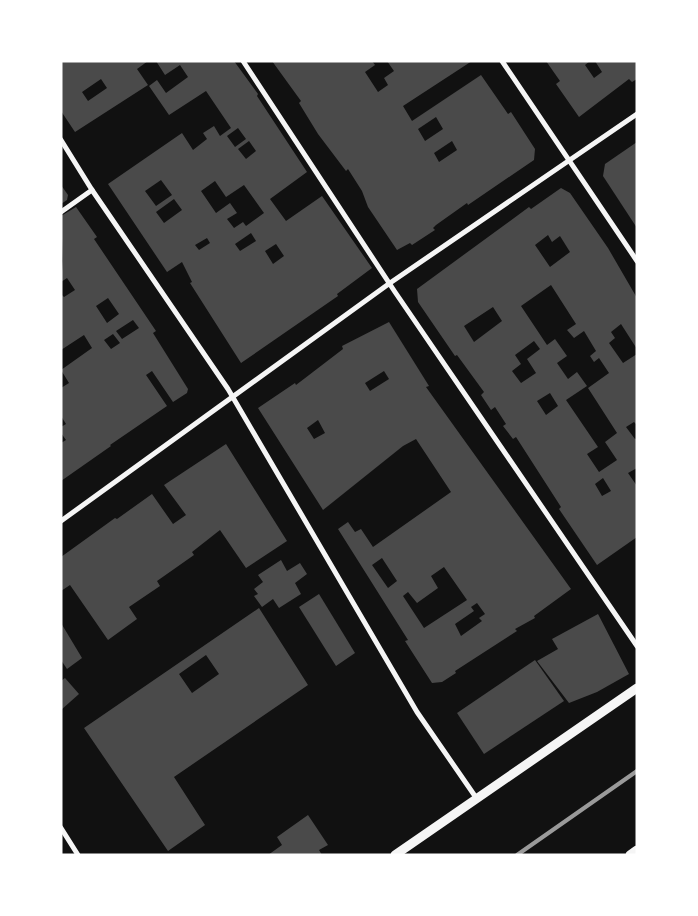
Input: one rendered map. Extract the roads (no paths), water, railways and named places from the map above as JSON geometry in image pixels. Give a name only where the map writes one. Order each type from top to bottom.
[{"type":"street","points":[[243,61],[390,283],[637,646]]},
{"type":"street","points":[[502,61],[637,261]]},
{"type":"street","points":[[61,521],[390,283],[637,114]]},
{"type":"street","points":[[61,140],[92,190],[232,397],[417,712],[477,799]]},
{"type":"street","points":[[61,212],[92,190]]},
{"type":"street","points":[[395,855],[637,688]]},
{"type":"street","points":[[61,828],[78,855]]},
{"type":"street","points":[[630,855],[637,850]]},
{"type":"railway","points":[[517,855],[637,771]]}]
